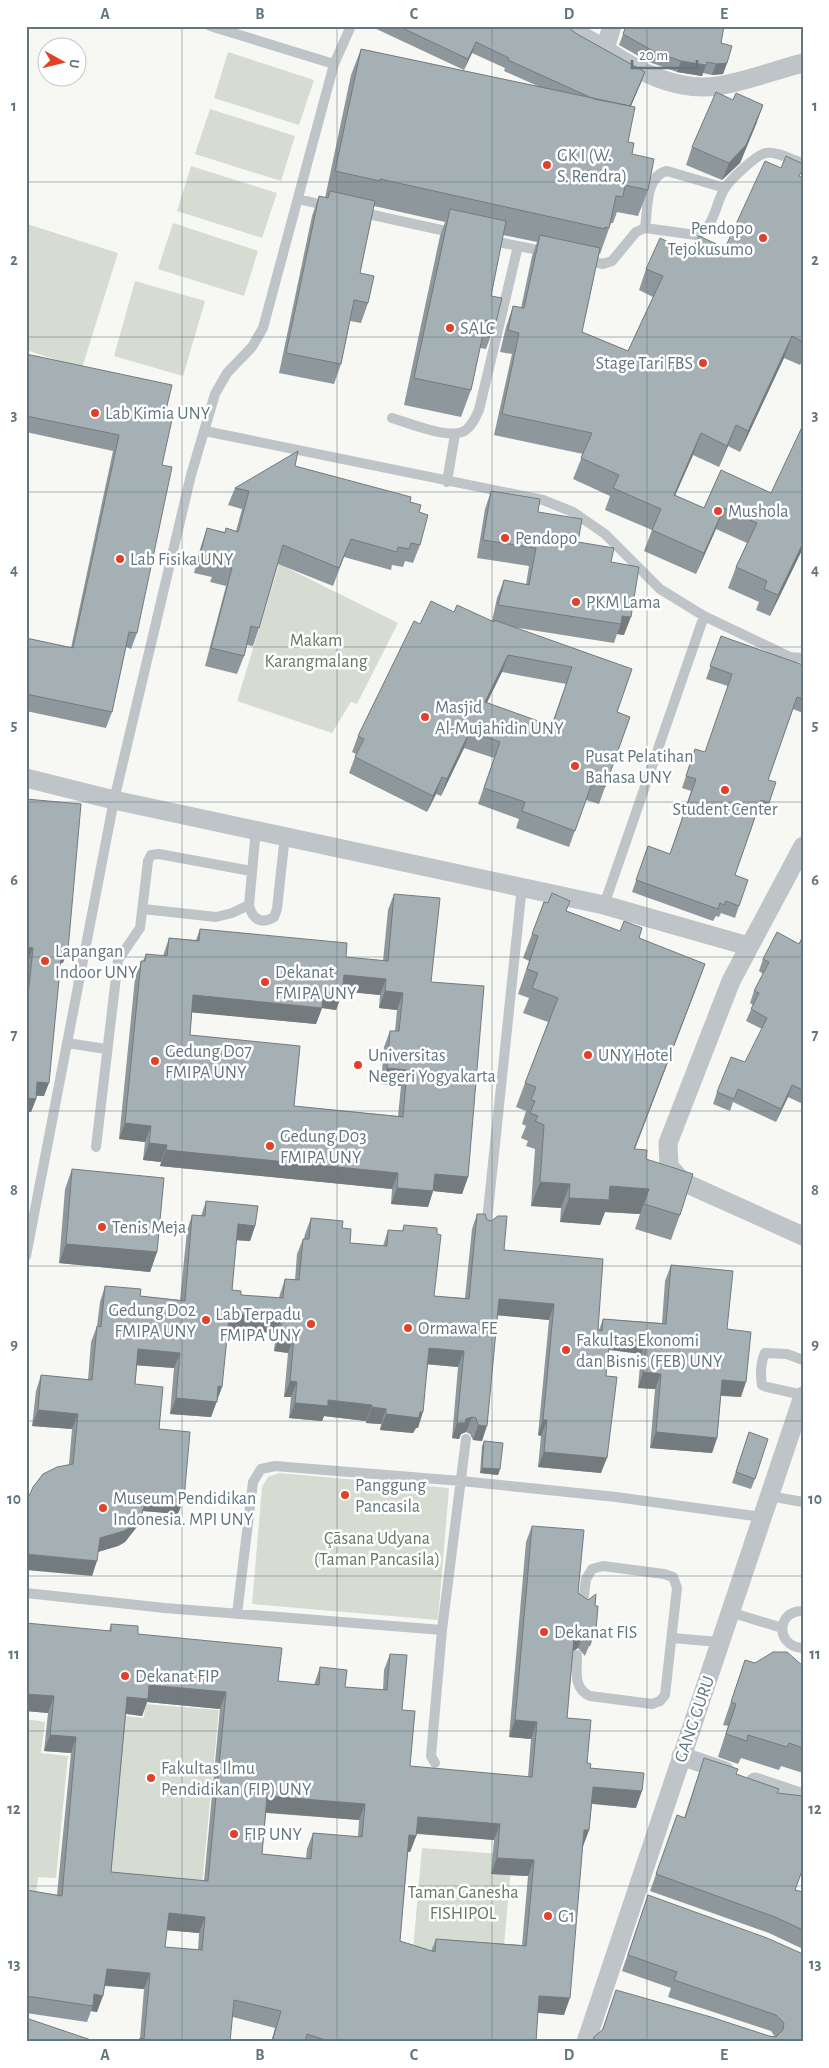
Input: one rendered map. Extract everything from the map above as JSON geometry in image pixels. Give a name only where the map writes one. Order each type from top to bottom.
[{"type":"street","points":[[565,26],[620,60],[669,82],[698,86],[716,86],[803,63]]},
{"type":"street","points":[[605,49],[612,26]]},
{"type":"street","points":[[26,778],[114,800],[285,835],[604,905],[748,946]]},
{"type":"street","points":[[803,846],[731,981],[668,1143],[669,1166],[683,1182],[803,1236]]},
{"type":"street","name":"GANG GURU","points":[[586,2042],[611,1991],[641,1899],[681,1756],[768,1496],[799,1420],[803,1396]]},
{"type":"street","points":[[681,1756],[803,1798]]},
{"type":"lane","points":[[210,26],[334,64]]},
{"type":"lane","points":[[26,1256],[103,849],[191,475],[215,394],[227,373],[252,346],[262,328],[334,64],[351,26]]},
{"type":"lane","points":[[575,258],[603,264],[612,261],[636,232],[645,228],[696,235],[703,233],[708,227],[725,188],[757,156],[766,153],[803,164]]},
{"type":"lane","points":[[645,228],[652,180],[658,173],[667,171],[725,188]]},
{"type":"lane","points":[[298,199],[556,254]]},
{"type":"lane","points":[[392,418],[436,431],[455,434],[465,431],[479,410],[518,246]]},
{"type":"lane","points":[[205,431],[543,500],[574,512],[606,534],[660,589],[704,616],[790,658],[803,658]]},
{"type":"lane","points":[[448,482],[455,434]]},
{"type":"lane","points":[[604,905],[704,616]]},
{"type":"lane","points":[[256,829],[249,905],[251,913],[256,919],[268,921],[274,917],[277,909],[285,835]]},
{"type":"lane","points":[[96,1147],[106,1049],[118,960],[140,928],[148,861],[152,855],[158,854],[252,871]]},
{"type":"lane","points":[[486,1230],[522,886]]},
{"type":"lane","points":[[143,909],[216,917],[232,914],[249,905]]},
{"type":"lane","points":[[67,1043],[106,1049]]},
{"type":"lane","points":[[803,1360],[787,1354],[765,1353],[761,1380],[762,1385],[767,1387],[803,1396]]},
{"type":"lane","points":[[434,1763],[431,1756],[442,1630],[466,1440]]},
{"type":"lane","points":[[237,1614],[253,1482],[260,1469],[275,1466],[625,1498],[762,1517]]},
{"type":"lane","points":[[768,1496],[803,1502]]},
{"type":"lane","points":[[577,1655],[577,1683],[581,1692],[590,1696],[652,1704],[660,1701],[665,1695],[677,1588],[673,1577],[664,1574],[603,1566],[592,1569],[586,1579],[582,1610]]},
{"type":"lane","points":[[26,1594],[237,1614],[442,1630]]},
{"type":"lane","points":[[803,1611],[790,1614],[784,1620],[782,1628],[783,1637],[788,1644],[795,1648],[803,1648]]},
{"type":"lane","points":[[730,1612],[782,1628]]},
{"type":"lane","points":[[672,1638],[719,1642]]},
{"type":"green space","points":[[228,52],[314,80],[299,125],[214,98]]},
{"type":"green space","points":[[210,109],[295,136],[281,181],[195,154]]},
{"type":"green space","points":[[191,166],[277,193],[262,238],[177,211]]},
{"type":"green space","points":[[173,223],[258,251],[244,296],[158,269]]},
{"type":"green space","points":[[27,224],[118,253],[82,368],[26,350]]},
{"type":"green space","points":[[135,281],[205,301],[183,376],[114,356]]},
{"type":"green space","name":"Makam Karangmalang","points":[[279,564],[398,623],[357,704],[351,702],[332,733],[237,701]]},
{"type":"green space","name":"Çāsana Udyana (Taman Pancasila)","points":[[279,1473],[449,1488],[438,1620],[252,1604],[262,1487],[268,1477]]},
{"type":"green space","points":[[145,1704],[219,1710],[201,1895],[108,1887],[123,1716],[144,1718]]},
{"type":"green space","points":[[26,1719],[45,1722],[41,1753],[68,1756],[56,1878],[38,1877],[35,1906],[26,1905]]},
{"type":"green space","name":"Taman Ganesha FISHIPOL","points":[[422,1848],[512,1855],[503,1957],[413,1950]]},
{"type":"building","points":[[398,26],[566,26],[645,72],[630,106],[594,99],[508,60],[509,58],[476,42],[468,59]]},
{"type":"building","points":[[626,26],[724,26],[721,43],[732,46],[727,63],[716,64],[707,62],[706,65],[681,61],[653,51],[623,34]]},
{"type":"building","name":"GK I (W. S. Rendra)","points":[[361,49],[635,107],[628,142],[634,143],[632,154],[654,159],[648,190],[625,185],[623,197],[616,196],[609,228],[605,227],[605,229],[380,179],[380,181],[335,171]]},
{"type":"building","points":[[716,92],[733,100],[736,93],[763,105],[746,145],[729,163],[692,147]]},
{"type":"building","points":[[786,156],[803,164],[803,169],[799,176],[803,178],[803,342],[792,336],[748,431],[736,425],[727,446],[701,433],[674,495],[704,508],[721,470],[771,493],[803,425],[803,543],[778,595],[764,589],[767,581],[736,567],[757,523],[724,508],[704,553],[652,530],[661,509],[613,488],[619,475],[581,458],[592,433],[502,414],[519,333],[508,330],[513,306],[524,308],[540,235],[600,248],[582,332],[628,351],[663,276],[646,269],[660,238],[691,253],[699,236],[725,248],[765,161],[781,168]]},
{"type":"building","points":[[330,191],[375,201],[360,273],[374,276],[368,303],[354,300],[341,364],[286,353],[319,196],[328,198]]},
{"type":"building","points":[[450,209],[506,221],[491,296],[502,298],[496,322],[486,320],[471,390],[414,378]]},
{"type":"building","points":[[26,354],[172,385],[165,414],[173,415],[162,465],[172,467],[137,633],[129,632],[112,712],[26,694],[26,638],[73,648],[119,435],[26,416]]},
{"type":"building","points":[[298,451],[295,466],[411,497],[410,502],[421,505],[419,512],[428,515],[420,545],[411,543],[409,549],[398,547],[397,552],[351,539],[339,568],[283,545],[259,628],[251,626],[244,656],[211,648],[232,568],[217,564],[218,559],[200,555],[207,528],[225,533],[226,528],[238,532],[249,491],[235,488]]},
{"type":"building","points":[[491,491],[540,499],[538,512],[582,519],[578,542],[614,548],[611,562],[639,567],[631,617],[622,616],[621,624],[498,605],[504,580],[529,585],[536,548],[483,540]]},
{"type":"building","points":[[431,601],[454,612],[457,605],[494,622],[494,620],[632,669],[617,712],[630,717],[605,787],[592,783],[575,831],[522,811],[525,802],[484,788],[500,742],[470,731],[447,779],[442,777],[433,796],[355,757],[364,739],[358,736],[414,621],[420,624]],"holes":[[[508,655],[572,667],[552,726],[485,702]]]},
{"type":"building","points":[[721,636],[803,665],[803,699],[797,697],[768,780],[776,782],[769,803],[761,800],[735,875],[748,880],[739,906],[726,901],[724,905],[720,903],[718,909],[636,880],[648,846],[670,854],[696,779],[686,776],[695,749],[705,752],[732,674],[710,666]]},
{"type":"building","name":"Lapangan Indoor UNY","points":[[26,799],[81,804],[68,950],[62,949],[49,1083],[37,1082],[36,1099],[26,1098],[26,1016],[33,948],[26,947]]},
{"type":"building","points":[[552,893],[570,901],[566,911],[620,931],[624,921],[642,928],[639,938],[705,964],[634,1149],[647,1150],[646,1159],[693,1174],[680,1215],[644,1204],[649,1189],[610,1186],[609,1200],[569,1198],[570,1184],[540,1182],[544,1125],[535,1121],[538,1116],[530,1113],[535,1101],[531,1100],[536,1087],[525,1083],[558,998],[532,988],[538,973],[527,969],[538,936],[532,934],[544,902],[548,903]]},
{"type":"building","points":[[394,894],[440,898],[431,982],[484,986],[468,1177],[435,1174],[433,1191],[397,1188],[398,1173],[166,1150],[167,1145],[149,1143],[151,1126],[125,1123],[141,961],[145,961],[146,954],[167,956],[169,938],[199,941],[200,929],[347,943],[346,957],[388,961]],"holes":[[[344,975],[386,979],[385,991],[403,993],[399,1031],[390,1031],[387,1068],[407,1070],[403,1117],[294,1106],[300,1046],[190,1035],[193,995],[322,1008],[323,992],[342,993]]]},
{"type":"building","points":[[777,932],[799,944],[803,936],[803,1090],[792,1085],[781,1109],[738,1089],[734,1099],[717,1092],[731,1057],[745,1062],[767,1018],[751,1009],[759,993],[754,991],[769,962],[763,959]]},
{"type":"building","name":"Tenis Meja","points":[[72,1169],[164,1178],[157,1252],[66,1244]]},
{"type":"building","points":[[206,1201],[258,1206],[255,1226],[238,1224],[232,1290],[241,1291],[241,1295],[283,1298],[285,1279],[299,1280],[303,1239],[309,1239],[311,1218],[343,1221],[342,1228],[351,1229],[350,1243],[387,1246],[388,1230],[403,1231],[404,1225],[437,1228],[437,1234],[441,1235],[434,1296],[469,1299],[477,1214],[485,1214],[487,1220],[491,1221],[498,1216],[507,1216],[504,1250],[603,1259],[598,1330],[602,1331],[603,1319],[666,1324],[671,1265],[733,1271],[727,1329],[751,1332],[746,1382],[722,1380],[717,1438],[656,1432],[661,1374],[643,1372],[647,1339],[610,1334],[606,1376],[617,1377],[607,1458],[544,1452],[547,1420],[543,1420],[554,1304],[499,1299],[487,1426],[478,1425],[476,1418],[472,1417],[466,1419],[465,1423],[457,1423],[464,1351],[429,1348],[423,1412],[420,1412],[419,1418],[386,1414],[386,1409],[372,1407],[372,1405],[328,1400],[328,1406],[295,1403],[297,1382],[290,1381],[294,1337],[280,1336],[282,1318],[239,1314],[238,1319],[229,1318],[222,1387],[218,1386],[217,1402],[176,1398],[180,1353],[138,1349],[135,1384],[163,1387],[159,1429],[190,1432],[184,1499],[148,1496],[142,1513],[131,1527],[100,1538],[97,1561],[26,1554],[26,1503],[33,1487],[43,1474],[57,1467],[73,1464],[78,1414],[38,1410],[41,1375],[92,1380],[97,1326],[101,1327],[105,1286],[141,1289],[140,1296],[185,1301],[192,1215],[205,1216]]},
{"type":"building","points":[[749,1432],[768,1439],[755,1479],[736,1472]]},
{"type":"building","points":[[484,1441],[503,1443],[500,1469],[482,1468]]},
{"type":"building","points":[[532,1526],[584,1530],[578,1593],[588,1600],[596,1594],[595,1606],[598,1606],[596,1630],[592,1629],[591,1640],[584,1632],[574,1638],[567,1718],[591,1720],[587,1763],[591,1764],[590,1768],[644,1773],[642,1791],[593,1787],[589,1830],[584,1830],[570,1998],[539,1996],[536,2042],[331,2042],[307,2034],[305,2042],[272,2042],[281,2011],[234,2000],[230,2042],[139,2042],[140,2038],[144,2039],[150,1973],[107,1969],[103,1996],[94,1994],[93,2006],[26,1996],[26,1890],[62,1896],[76,1737],[50,1735],[54,1696],[26,1694],[26,1623],[111,1631],[111,1624],[138,1626],[138,1634],[282,1648],[278,1681],[319,1685],[320,1667],[347,1670],[345,1687],[387,1690],[390,1654],[407,1655],[402,1710],[415,1711],[410,1766],[532,1777],[537,1722],[515,1720]],"holes":[[[149,1685],[226,1692],[208,1881],[111,1872],[127,1697],[148,1699]],[[267,1796],[365,1804],[362,1837],[313,1833],[311,1859],[262,1854]],[[418,1817],[500,1824],[497,1858],[534,1860],[526,1946],[436,1939],[435,1952],[400,1941],[409,1835],[416,1836]],[[169,1913],[205,1917],[202,1950],[165,1947]]]},
{"type":"building","points":[[773,1652],[787,1652],[803,1666],[803,1748],[789,1743],[787,1747],[748,1735],[747,1741],[726,1734],[736,1704],[731,1702],[745,1660],[755,1663]]},
{"type":"building","points":[[704,1758],[738,1769],[736,1774],[779,1789],[777,1793],[803,1796],[803,1868],[795,1890],[803,1892],[803,1930],[775,1917],[656,1874],[677,1815],[685,1818]]},
{"type":"building","points":[[648,1895],[767,1938],[803,1954],[803,2042],[593,2042],[594,2037],[603,2029],[616,1990],[769,2036],[776,2037],[783,2030],[784,2023],[776,2015],[674,1980],[677,1972],[628,1955]]},
{"type":"building","points":[[26,2018],[97,2042],[26,2042]]},
{"type":"place","name":"GK I (W. S. Rendra)","points":[[547,165]]},
{"type":"place","name":"Pendopo Tejokusumo","points":[[763,238]]},
{"type":"place","name":"SALC","points":[[450,328]]},
{"type":"place","name":"Stage Tari FBS","points":[[703,363]]},
{"type":"place","name":"Lab Kimia UNY","points":[[95,413]]},
{"type":"place","name":"Mushola","points":[[718,511]]},
{"type":"place","name":"Pendopo","points":[[505,538]]},
{"type":"place","name":"Lab Fisika UNY","points":[[120,559]]},
{"type":"place","name":"PKM Lama","points":[[576,602]]},
{"type":"place","name":"Masjid Al-Mujahidin UNY","points":[[425,717]]},
{"type":"place","name":"Pusat Pelatihan Bahasa UNY","points":[[575,766]]},
{"type":"place","name":"Student Center","points":[[725,790]]},
{"type":"place","name":"Lapangan Indoor UNY","points":[[45,961]]},
{"type":"place","name":"Dekanat FMIPA UNY","points":[[265,982]]},
{"type":"place","name":"UNY Hotel","points":[[588,1055]]},
{"type":"place","name":"Gedung D07 FMIPA UNY","points":[[155,1061]]},
{"type":"place","name":"Universitas Negeri Yogyakarta","points":[[358,1065]]},
{"type":"place","name":"Gedung D03 FMIPA UNY","points":[[270,1146]]},
{"type":"place","name":"Tenis Meja","points":[[102,1227]]},
{"type":"place","name":"Gedung D02 FMIPA UNY","points":[[206,1320]]},
{"type":"place","name":"Lab Terpadu FMIPA UNY","points":[[311,1324]]},
{"type":"place","name":"Ormawa FE","points":[[408,1328]]},
{"type":"place","name":"Fakultas Ekonomi dan Bisnis (FEB) UNY","points":[[566,1350]]},
{"type":"place","name":"Panggung Pancasila","points":[[345,1495]]},
{"type":"place","name":"Museum Pendidikan Indonesia. MPI UNY","points":[[103,1508]]},
{"type":"place","name":"Dekanat FIS","points":[[544,1632]]},
{"type":"place","name":"Dekanat FIP","points":[[125,1676]]},
{"type":"place","name":"Fakultas Ilmu Pendidikan (FIP) UNY","points":[[151,1778]]},
{"type":"place","name":"FIP UNY","points":[[234,1834]]},
{"type":"place","name":"G1","points":[[548,1916]]}]
